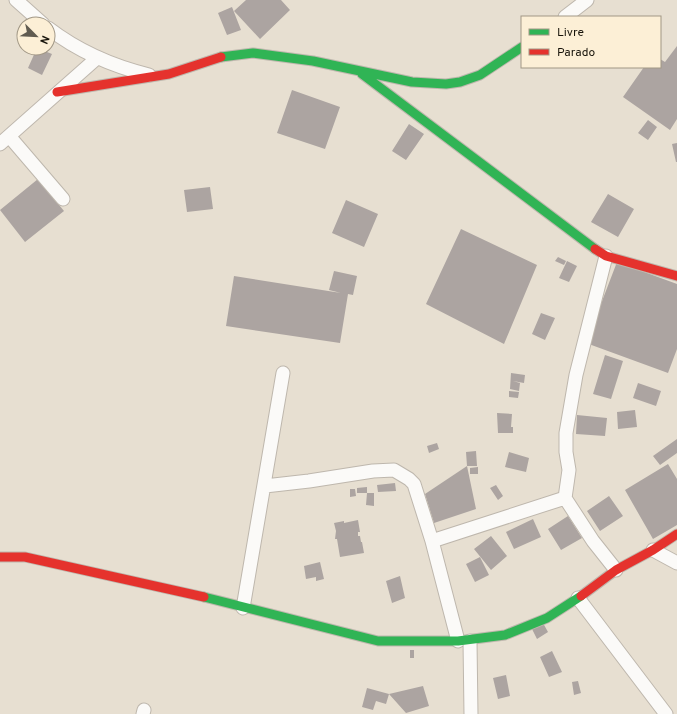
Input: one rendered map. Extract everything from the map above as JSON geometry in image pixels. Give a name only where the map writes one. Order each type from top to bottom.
[{"type":"street","points":[[16,0],[34,16]]},
{"type":"street","points":[[566,16],[587,0]]},
{"type":"street","points":[[56,34],[80,50],[98,58],[131,71],[153,75]]},
{"type":"street","points":[[57,92],[153,75],[169,74],[216,58],[253,53],[313,61],[412,82],[446,84],[460,82],[480,74],[521,48]]},
{"type":"street","points":[[63,199],[5,140],[57,92],[98,58]]},
{"type":"street","points":[[358,71],[474,160],[606,256],[677,276]]},
{"type":"street","points":[[606,256],[576,375],[566,433],[566,452],[569,470],[566,498],[593,541],[616,570]]},
{"type":"street","points":[[243,608],[284,373]]},
{"type":"street","points":[[265,486],[373,471],[394,470],[409,478],[414,484],[464,641],[471,714]]},
{"type":"street","points":[[432,541],[566,498]]},
{"type":"street","points":[[0,557],[26,557],[158,586],[378,641],[464,641],[505,635],[547,618],[578,598],[616,570],[653,550],[677,534]]},
{"type":"street","points":[[653,550],[677,563]]},
{"type":"street","points":[[578,598],[652,693],[666,714]]},
{"type":"building","points":[[246,0],[281,0],[290,10],[260,39],[234,11]]},
{"type":"building","points":[[232,7],[241,30],[227,35],[218,13]]},
{"type":"building","points":[[677,46],[677,119],[670,130],[623,97],[643,68],[661,68],[661,60],[665,62]]},
{"type":"building","points":[[33,56],[51,56],[42,75],[28,68]]},
{"type":"building","points":[[292,90],[340,107],[325,149],[277,133]]},
{"type":"building","points":[[648,120],[657,127],[648,140],[638,133]]},
{"type":"building","points":[[409,124],[424,134],[406,160],[392,151]]},
{"type":"building","points":[[677,143],[677,162],[676,162],[672,144]]},
{"type":"building","points":[[38,179],[64,211],[25,242],[0,210]]},
{"type":"building","points":[[210,187],[213,209],[187,212],[184,190]]},
{"type":"building","points":[[608,194],[634,209],[618,237],[591,222]]},
{"type":"building","points":[[346,200],[378,214],[364,247],[332,233]]},
{"type":"building","points":[[461,229],[537,265],[504,344],[426,304]]},
{"type":"building","points":[[558,257],[566,261],[564,265],[555,261]]},
{"type":"building","points":[[567,261],[577,266],[569,282],[559,278]]},
{"type":"building","points":[[617,262],[677,284],[677,349],[668,373],[586,343]]},
{"type":"building","points":[[334,271],[357,276],[353,295],[348,294],[340,343],[226,326],[234,276],[341,293],[329,290]]},
{"type":"building","points":[[541,313],[555,318],[545,340],[532,334]]},
{"type":"building","points":[[605,355],[623,361],[611,399],[593,394]]},
{"type":"building","points":[[511,373],[525,375],[524,383],[513,381],[520,383],[519,391],[510,389]]},
{"type":"building","points":[[638,383],[661,391],[656,406],[633,398]]},
{"type":"building","points":[[509,391],[519,392],[518,398],[509,397]]},
{"type":"building","points":[[635,410],[637,427],[618,429],[617,412]]},
{"type":"building","points":[[497,413],[512,414],[511,427],[513,427],[513,433],[498,433]]},
{"type":"building","points":[[577,415],[607,418],[605,436],[576,434]]},
{"type":"building","points":[[677,439],[677,453],[660,465],[653,456]]},
{"type":"building","points":[[437,443],[439,449],[429,453],[427,446]]},
{"type":"building","points":[[476,451],[477,466],[467,466],[466,452]]},
{"type":"building","points":[[509,452],[529,458],[526,472],[505,467]]},
{"type":"building","points":[[668,464],[677,479],[677,525],[653,539],[625,490]]},
{"type":"building","points":[[467,466],[476,509],[434,523],[425,494]]},
{"type":"building","points":[[478,467],[478,474],[470,474],[470,468]]},
{"type":"building","points":[[395,483],[396,491],[378,492],[377,485]]},
{"type":"building","points":[[496,485],[503,496],[498,500],[490,488]]},
{"type":"building","points":[[367,487],[367,493],[357,493],[357,488]]},
{"type":"building","points":[[350,489],[355,489],[356,496],[350,497]]},
{"type":"building","points":[[367,493],[374,493],[374,506],[366,505]]},
{"type":"building","points":[[609,496],[623,516],[600,531],[587,511]]},
{"type":"building","points":[[568,516],[582,538],[561,550],[548,529]]},
{"type":"building","points":[[533,519],[541,537],[514,549],[506,532]]},
{"type":"building","points":[[358,520],[360,532],[358,532],[358,536],[360,536],[364,553],[340,557],[337,539],[335,539],[336,531],[334,523],[344,521],[344,523]]},
{"type":"building","points":[[491,536],[507,556],[491,570],[474,549]]},
{"type":"building","points":[[480,557],[489,575],[475,582],[466,564]]},
{"type":"building","points":[[320,562],[324,579],[316,581],[316,577],[306,579],[304,566]]},
{"type":"building","points":[[400,576],[405,598],[392,603],[386,581]]},
{"type":"building","points":[[543,623],[548,632],[537,639],[532,629]]},
{"type":"building","points":[[410,650],[414,650],[414,658],[410,658]]},
{"type":"building","points":[[552,651],[562,672],[549,677],[540,657]]},
{"type":"building","points":[[506,675],[510,696],[498,699],[493,678]]},
{"type":"building","points":[[578,681],[581,693],[574,695],[572,682]]},
{"type":"building","points":[[423,686],[429,706],[406,713],[389,694]]},
{"type":"building","points":[[367,688],[389,694],[386,704],[376,701],[373,710],[362,707]]},
{"type":"traffic: fast","points":[[221,57],[253,53],[313,61],[412,82],[446,84],[460,82],[480,75],[521,48]]},
{"type":"traffic: fast","points":[[362,74],[595,249]]},
{"type":"traffic: fast","points":[[204,597],[378,641],[458,641],[505,635],[547,618],[581,596]]},
{"type":"traffic: jam","points":[[57,92],[169,74],[221,57]]},
{"type":"traffic: jam","points":[[595,249],[606,256],[677,276]]},
{"type":"traffic: jam","points":[[581,596],[616,570],[653,550],[677,534]]},
{"type":"traffic: jam","points":[[0,557],[25,557],[204,597]]}]
